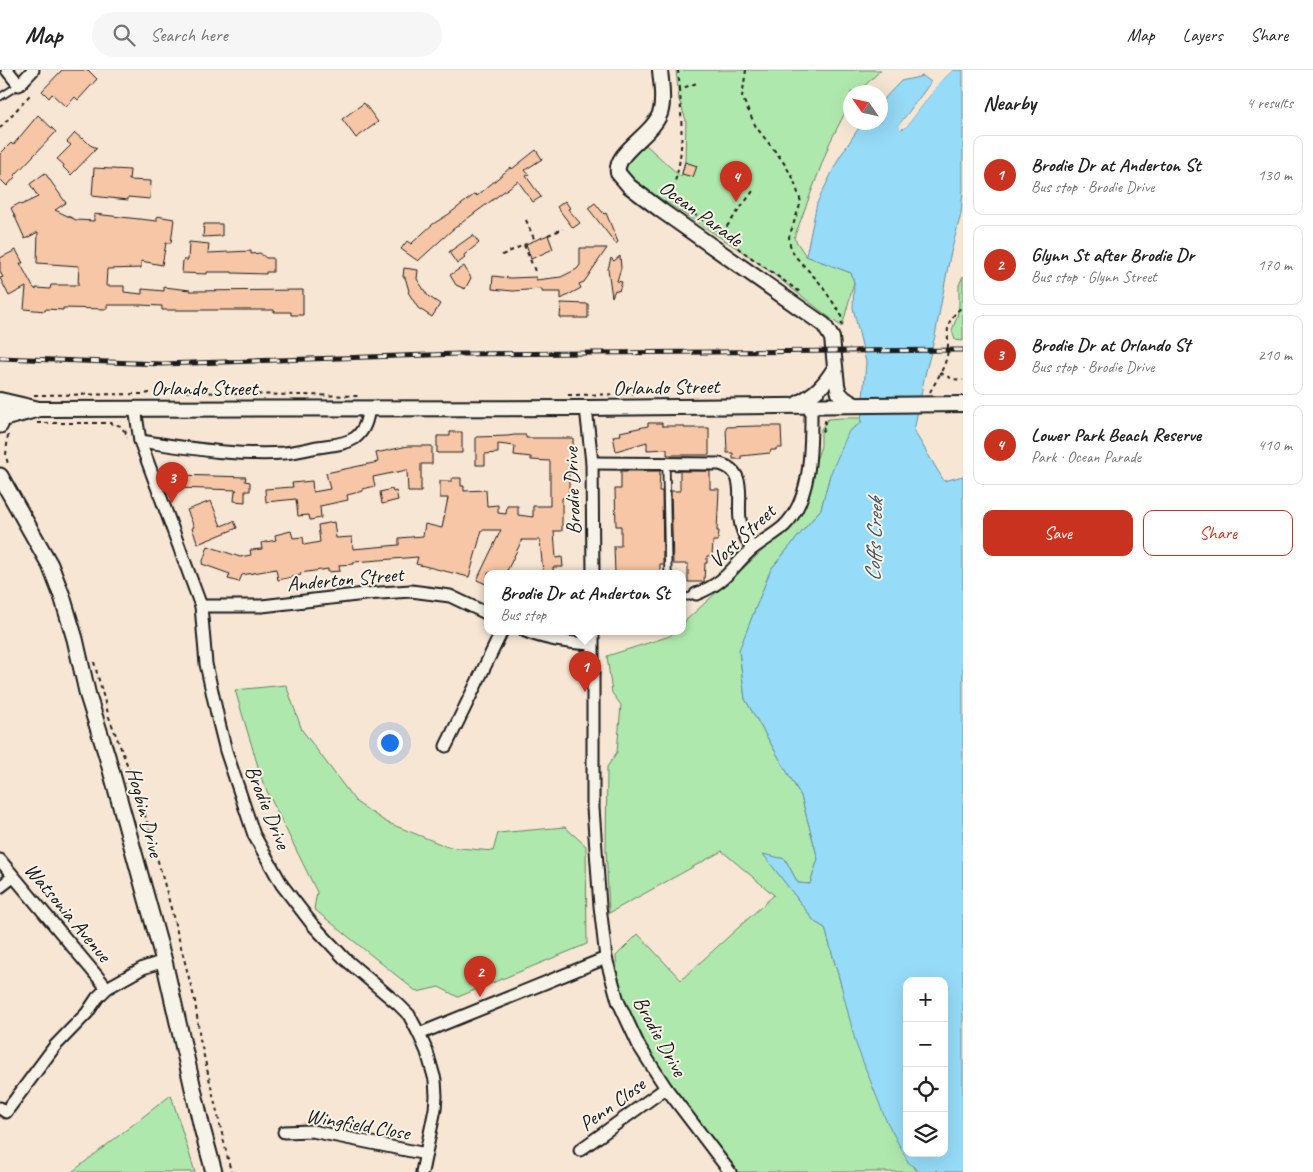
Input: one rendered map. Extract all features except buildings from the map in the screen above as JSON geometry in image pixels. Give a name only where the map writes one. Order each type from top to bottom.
[{"type":"main road","points":[[0,401],[4,412],[1,422]]},
{"type":"main road","name":"Hogbin Drive","points":[[0,476],[50,565],[62,596],[75,639],[88,696],[108,756],[164,961],[202,1128],[214,1172]]},
{"type":"street","points":[[7,70],[19,85],[33,70]]},
{"type":"street","name":"Ocean Parade","points":[[660,70],[661,110],[657,119],[646,133],[620,160],[618,173],[629,186],[662,211],[824,325],[832,338],[839,393],[856,405]]},
{"type":"street","points":[[796,405],[825,385],[835,368]]},
{"type":"street","name":"Orlando Street","points":[[0,401],[39,409],[367,402],[586,408],[856,405],[926,400],[963,404]]},
{"type":"street","points":[[140,441],[207,451],[247,453],[286,452],[344,443],[355,438],[363,430],[367,421],[367,402]]},
{"type":"street","name":"Vost Street","points":[[696,594],[712,588],[726,578],[752,549],[784,526],[794,513],[799,502],[810,458],[811,405]]},
{"type":"street","name":"Brodie Drive","points":[[135,408],[140,441],[201,606],[206,664],[219,723],[226,751],[254,835],[282,885],[312,924],[345,958],[409,1015],[420,1034],[432,1066],[436,1096],[422,1172]]},
{"type":"street","name":"Brodie Drive","points":[[586,408],[592,464],[593,570]]},
{"type":"street","name":"Orlando Street","points":[[1,422],[39,409]]},
{"type":"street","points":[[592,464],[720,464],[728,466],[736,473],[739,485],[742,530],[752,549]]},
{"type":"street","name":"Anderton Street","points":[[201,606],[262,606],[365,594],[411,591],[450,596],[484,612]]},
{"type":"street","points":[[446,746],[500,635]]},
{"type":"street","points":[[535,635],[561,642],[592,644]]},
{"type":"street","name":"Brodie Drive","points":[[593,635],[592,808],[606,958],[618,1001],[639,1046],[666,1088],[730,1172]]},
{"type":"street","name":"Watsonia Avenue","points":[[0,860],[107,988]]},
{"type":"street","points":[[0,887],[13,876]]},
{"type":"street","points":[[420,1034],[606,958]]},
{"type":"street","name":"Watsonia Avenue","points":[[3,1110],[55,1046],[107,988],[143,968],[164,961]]},
{"type":"street","name":"Penn Close","points":[[580,1150],[666,1088]]},
{"type":"street","name":"Wingfield Close","points":[[284,1132],[312,1131],[426,1154]]},
{"type":"lane","points":[[0,97],[19,85]]},
{"type":"lane","points":[[666,464],[668,570]]},
{"type":"lane","points":[[686,597],[696,594]]},
{"type":"path","points":[[678,70],[682,146],[672,197],[734,242],[738,249],[805,297]]},
{"type":"path","points":[[746,70],[742,97],[756,127],[794,178],[801,202],[790,237],[790,245],[794,255],[828,294],[841,314],[842,336]]},
{"type":"path","points":[[680,89],[697,83]]},
{"type":"path","points":[[0,128],[30,95]]},
{"type":"path","points":[[722,233],[753,190]]},
{"type":"path","points":[[526,220],[534,241]]},
{"type":"path","points":[[548,235],[563,229]]},
{"type":"path","points":[[502,255],[525,245],[535,271]]},
{"type":"path","points":[[926,400],[947,356],[947,329],[952,315],[963,306]]},
{"type":"path","points":[[835,324],[842,327]]},
{"type":"path","points":[[940,374],[953,379],[963,380]]},
{"type":"path","points":[[32,395],[145,394],[161,390],[367,402]]},
{"type":"path","points":[[566,395],[641,395]]},
{"type":"path","points":[[822,437],[826,416],[830,416]]},
{"type":"path","points":[[31,424],[110,423],[121,426],[125,430],[127,438]]},
{"type":"path","points":[[93,657],[109,717],[141,802],[167,893],[195,1001],[200,1039],[231,1172]]},
{"type":"green space","points":[[676,70],[881,70],[865,85],[843,85],[843,117],[830,142],[794,238],[806,256],[851,273],[854,282],[842,327],[752,258],[630,179],[625,167],[629,160],[645,144],[681,177],[685,160],[686,120],[679,100]]},
{"type":"green space","points":[[963,276],[963,341],[955,340],[952,330],[957,317],[959,285]]},
{"type":"green space","points":[[861,418],[861,423],[830,475],[821,509],[771,569],[739,651],[745,699],[801,796],[818,859],[810,884],[798,883],[785,859],[764,855],[815,922],[825,928],[841,985],[903,1149],[903,1157],[906,1157],[908,1162],[919,1172],[730,1172],[666,1088],[618,1001],[616,956],[638,934],[681,980],[774,895],[722,851],[609,913],[606,848],[607,767],[617,752],[621,705],[612,693],[607,656],[671,635],[686,635],[686,620],[795,521],[821,446],[821,429],[828,419]]},
{"type":"green space","points":[[286,685],[302,730],[356,802],[386,822],[448,847],[493,851],[498,833],[565,827],[586,846],[587,944],[458,997],[439,987],[417,992],[314,909],[317,892],[263,783],[235,690]]},
{"type":"green space","points":[[171,1095],[195,1172],[72,1172]]},
{"type":"water","name":"Coffs Creek","points":[[953,70],[963,70],[963,190],[961,214],[950,256],[914,431],[944,481],[963,476],[963,1172],[919,1172],[905,1157],[948,1157],[948,977],[903,977],[903,1152],[885,1118],[856,1044],[825,928],[815,922],[763,854],[785,859],[798,883],[810,884],[818,859],[801,796],[745,699],[739,650],[771,569],[821,509],[830,475],[849,431],[861,423],[866,362],[853,308],[854,282],[851,273],[806,256],[817,203],[839,158],[857,130],[888,130],[888,95],[901,81],[923,76],[931,82],[899,125],[901,129],[906,127],[939,83]]},
{"type":"pier","points":[[950,70],[953,70],[939,83],[906,127],[900,129],[899,125],[924,94],[932,80],[933,83],[926,95],[902,126],[917,111],[937,81]]},
{"type":"railway","points":[[0,358],[162,364],[459,354],[963,350]]},
{"type":"place","name":"Lower Park Beach Reserve","points":[[736,202]]},
{"type":"place","name":"Brodie Dr at Orlando St","points":[[172,503]]},
{"type":"place","name":"Brodie Dr at Anderton St","points":[[585,692]]},
{"type":"place","name":"Glynn St after Brodie Dr","points":[[480,997]]}]
